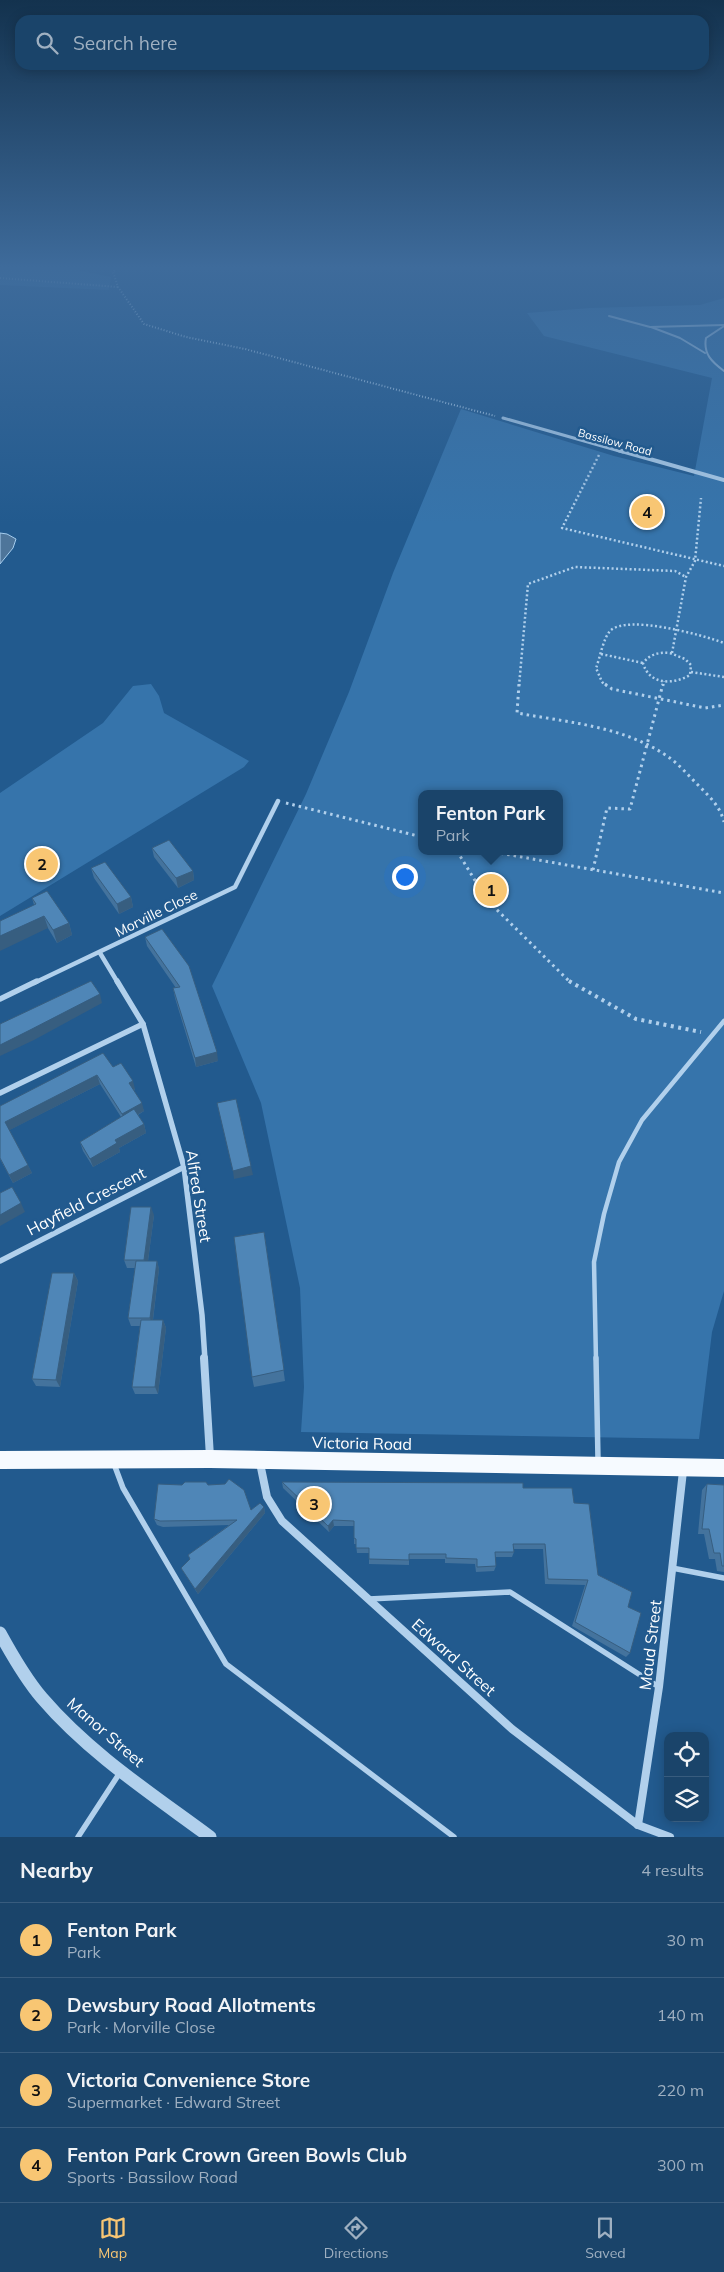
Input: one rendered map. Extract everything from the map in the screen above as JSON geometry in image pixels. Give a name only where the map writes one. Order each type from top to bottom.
[{"type":"main road","name":"Victoria Road","points":[[0,1460],[260,1460],[724,1468]]},
{"type":"street","name":"Bassilow Road","points":[[502,418],[603,448],[724,480]]},
{"type":"street","name":"Morville Close","points":[[0,999],[235,888],[278,801]]},
{"type":"street","name":"Alfred Street","points":[[100,953],[143,1024],[184,1167],[202,1315],[210,1460]]},
{"type":"street","points":[[0,1093],[143,1024]]},
{"type":"street","name":"Hayfield Crescent","points":[[0,1261],[184,1167]]},
{"type":"street","name":"Edward Street","points":[[260,1460],[267,1497],[282,1521],[512,1729],[638,1825],[670,1837]]},
{"type":"street","name":"Maud Street","points":[[638,1825],[659,1687],[683,1468]]},
{"type":"street","name":"Manor Street","points":[[0,1633],[42,1698],[70,1727],[122,1770],[210,1837]]},
{"type":"lane","points":[[705,353],[724,371]]},
{"type":"lane","points":[[598,1465],[594,1262],[604,1214],[619,1162],[642,1120],[724,1021]]},
{"type":"lane","points":[[112,1460],[123,1488],[226,1664],[454,1837]]},
{"type":"lane","points":[[672,1568],[724,1578]]},
{"type":"lane","points":[[369,1599],[510,1592],[659,1687]]},
{"type":"lane","points":[[78,1837],[122,1770]]},
{"type":"path","points":[[255,352],[502,418]]},
{"type":"path","points":[[603,448],[562,528],[695,561],[724,566]]},
{"type":"path","points":[[672,653],[686,577],[695,561],[701,498]]},
{"type":"path","points":[[686,577],[675,571],[575,567],[528,584],[517,713],[600,730],[648,746],[664,754],[682,768],[709,795],[722,814],[724,822]]},
{"type":"path","points":[[724,643],[706,636],[676,631],[635,625],[619,626],[609,632],[596,668],[602,682],[612,689],[705,708],[724,705]]},
{"type":"path","points":[[672,653],[685,659],[691,666],[691,672],[685,679],[664,681],[647,674],[643,663],[648,656],[672,653]]},
{"type":"path","points":[[601,654],[643,663]]},
{"type":"path","points":[[691,672],[724,677]]},
{"type":"path","points":[[593,870],[607,808],[630,809],[664,681]]},
{"type":"path","points":[[278,801],[418,836]]},
{"type":"path","points":[[459,855],[487,900],[572,984],[636,1018],[711,1035]]},
{"type":"path","points":[[510,855],[724,893]]},
{"type":"shaded area","points":[[607,352],[724,352],[724,1291],[712,1332],[699,1439],[301,1432],[304,1387],[300,1288],[261,1103],[212,986],[306,794],[349,692],[393,573],[461,409],[614,456],[694,476],[712,378]]},
{"type":"shaded area","points":[[0,533],[7,534],[16,539],[13,548],[0,564]]},
{"type":"shaded area","points":[[151,684],[159,696],[164,713],[249,761],[244,767],[0,916],[0,793],[103,723],[133,686]]},
{"type":"building","points":[[169,840],[193,871],[176,878],[152,848]]},
{"type":"building","points":[[105,862],[131,897],[117,904],[91,868]]},
{"type":"building","points":[[47,891],[69,923],[53,930],[44,916],[0,936],[0,921],[36,904],[32,898]]},
{"type":"building","points":[[162,929],[189,966],[217,1052],[195,1058],[173,988],[180,987],[145,937]]},
{"type":"building","points":[[91,981],[100,994],[0,1045],[0,1024]]},
{"type":"building","points":[[103,1053],[113,1067],[121,1063],[133,1081],[129,1083],[142,1103],[122,1114],[97,1075],[5,1122],[28,1165],[9,1175],[0,1158],[0,1106]]},
{"type":"building","points":[[236,1099],[251,1166],[233,1171],[217,1103]]},
{"type":"building","points":[[134,1109],[144,1124],[115,1140],[117,1143],[90,1159],[80,1142]]},
{"type":"building","points":[[12,1187],[21,1203],[0,1215],[0,1193]]},
{"type":"building","points":[[131,1207],[151,1207],[144,1260],[124,1260]]},
{"type":"building","points":[[264,1232],[284,1370],[252,1377],[234,1237]]},
{"type":"building","points":[[136,1261],[157,1261],[150,1318],[128,1318]]},
{"type":"building","points":[[52,1273],[74,1273],[56,1380],[32,1379]]},
{"type":"building","points":[[141,1320],[163,1320],[155,1387],[132,1387]]},
{"type":"building","points":[[229,1479],[244,1490],[251,1510],[260,1503],[264,1507],[195,1589],[181,1568],[190,1559],[188,1555],[237,1520],[160,1521],[154,1519],[158,1484],[182,1485],[185,1482],[206,1482],[208,1485],[225,1484]]},
{"type":"building","points":[[282,1482],[523,1483],[523,1488],[572,1488],[574,1503],[589,1504],[598,1575],[632,1592],[628,1607],[641,1613],[630,1653],[575,1622],[588,1580],[548,1579],[545,1544],[513,1544],[514,1552],[495,1552],[496,1566],[477,1567],[477,1559],[446,1558],[446,1554],[409,1554],[409,1560],[369,1559],[369,1548],[356,1548],[354,1521],[333,1520],[328,1526]]},
{"type":"building","points":[[707,1484],[724,1485],[724,1566],[722,1566],[720,1553],[714,1553],[709,1529],[702,1529]]},
{"type":"place","name":"Fenton Park Crown Green Bowls Club","points":[[647,512]]},
{"type":"place","name":"Dewsbury Road Allotments","points":[[42,864]]},
{"type":"place","name":"Fenton Park","points":[[491,890]]},
{"type":"place","name":"Victoria Convenience Store","points":[[314,1504]]}]
